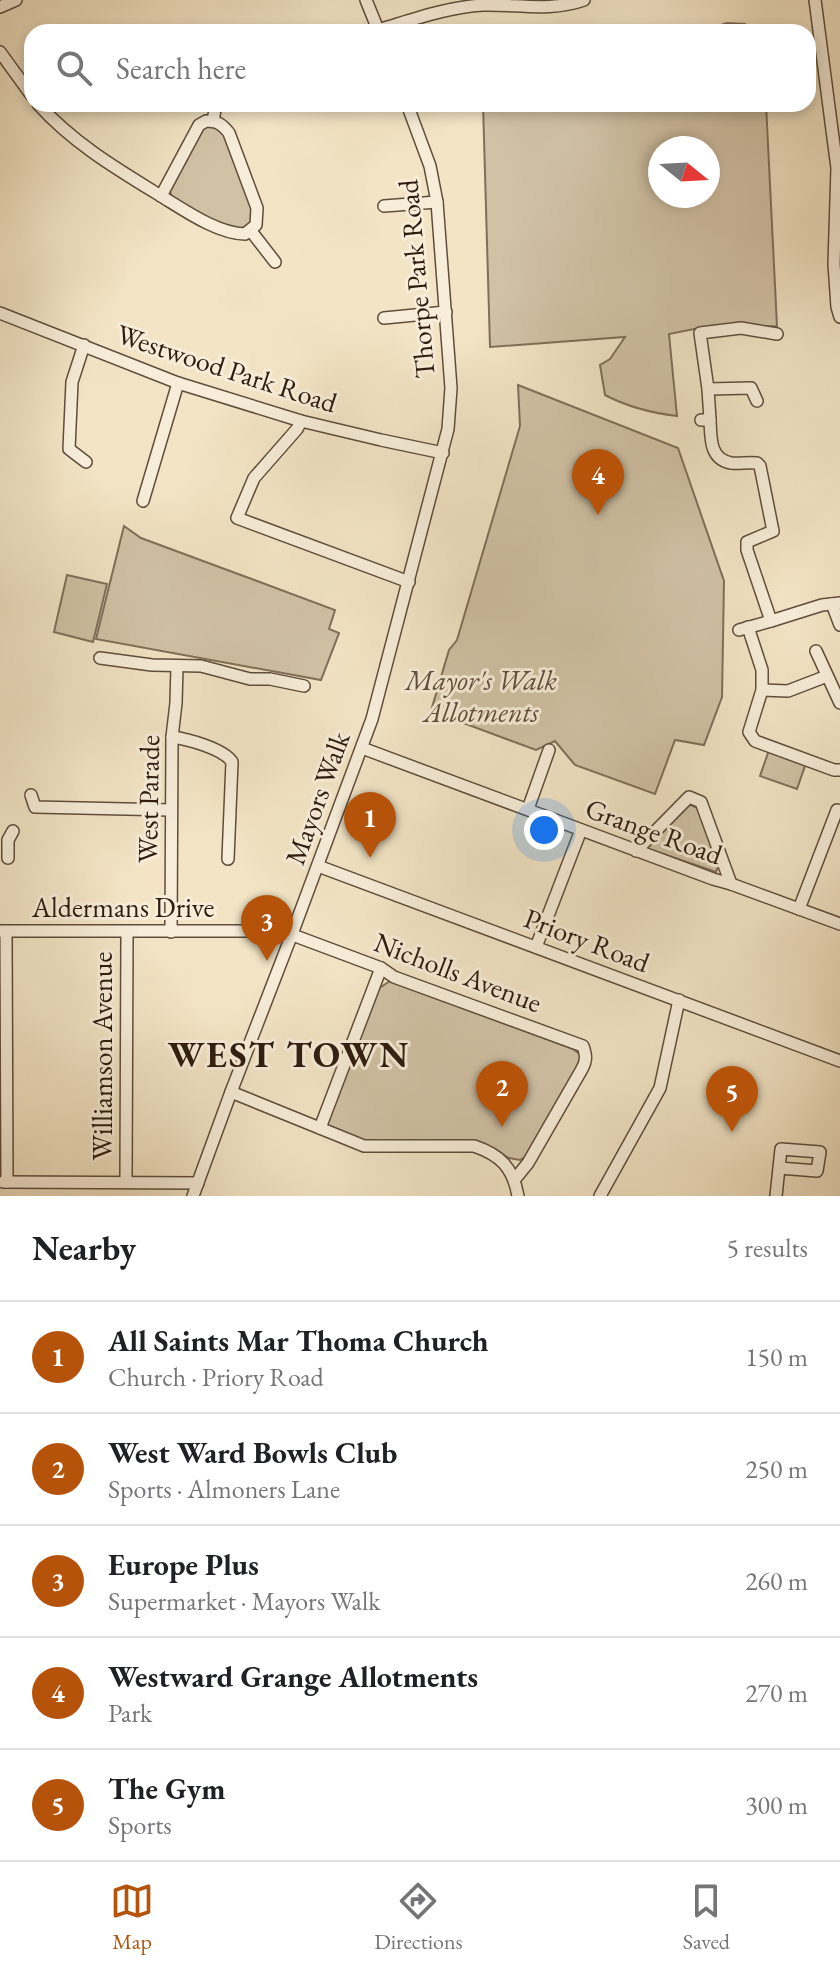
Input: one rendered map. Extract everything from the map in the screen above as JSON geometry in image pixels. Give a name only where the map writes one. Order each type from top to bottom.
[{"type":"street","points":[[0,7],[16,0]]},
{"type":"street","points":[[366,0],[375,24]]},
{"type":"street","points":[[404,24],[467,7],[506,2],[552,7],[584,0]]},
{"type":"street","points":[[815,0],[836,127],[834,264],[840,317]]},
{"type":"street","points":[[0,52],[24,85]]},
{"type":"street","points":[[46,112],[93,152],[161,196],[193,215],[233,234],[245,234],[256,225],[257,208],[229,133],[224,126],[213,121],[199,125],[161,196]]},
{"type":"street","points":[[213,121],[215,112]]},
{"type":"street","name":"Thorpe Park Road","points":[[410,112],[430,166],[437,202],[451,400],[443,453]]},
{"type":"street","points":[[384,206],[437,202]]},
{"type":"street","points":[[251,231],[275,262]]},
{"type":"street","points":[[384,318],[446,312]]},
{"type":"street","name":"Westwood Park Road","points":[[0,313],[178,383],[301,421],[443,453]]},
{"type":"street","points":[[771,621],[747,550],[747,542],[773,531],[760,466],[757,463],[729,463],[713,451],[706,420],[708,389],[697,334],[741,328],[777,334]]},
{"type":"street","points":[[84,345],[72,382],[69,449],[86,462]]},
{"type":"street","points":[[143,501],[178,383]]},
{"type":"street","points":[[708,389],[753,384],[757,401]]},
{"type":"street","points":[[301,421],[254,478],[237,518],[409,582]]},
{"type":"street","name":"Mayors Walk","points":[[193,1196],[372,719],[443,453]]},
{"type":"street","points":[[840,625],[836,604],[744,628],[762,670],[762,690],[749,732],[755,741],[840,770]]},
{"type":"street","points":[[816,651],[840,703]]},
{"type":"street","points":[[100,658],[177,667],[201,666],[250,679],[270,679],[304,686]]},
{"type":"street","name":"West Parade","points":[[171,932],[172,737],[177,667]]},
{"type":"street","points":[[762,690],[788,691],[827,676]]},
{"type":"street","points":[[172,737],[196,742],[228,755],[232,762],[228,859]]},
{"type":"street","name":"Grange Road","points":[[362,748],[840,924]]},
{"type":"street","points":[[528,809],[549,750]]},
{"type":"street","points":[[31,795],[35,807],[171,810]]},
{"type":"street","points":[[636,851],[689,797],[701,802],[731,884]]},
{"type":"street","points":[[799,909],[837,810]]},
{"type":"street","points":[[536,947],[581,830]]},
{"type":"street","points":[[7,837],[8,858]]},
{"type":"street","name":"Priory Road","points":[[318,866],[840,1061]]},
{"type":"street","name":"Aldermans Drive","points":[[3,932],[277,930],[292,934]]},
{"type":"street","points":[[3,932],[4,1182],[198,1183]]},
{"type":"street","name":"Williamson Avenue","points":[[126,1181],[127,932]]},
{"type":"street","name":"Nicholls Avenue","points":[[292,934],[381,968],[394,977],[583,1046],[586,1062],[528,1163],[515,1179]]},
{"type":"street","points":[[320,1128],[381,968]]},
{"type":"street","points":[[600,1196],[660,1088],[679,1000]]},
{"type":"street","points":[[231,1092],[364,1146],[474,1146],[491,1151],[515,1179],[518,1196]]},
{"type":"street","points":[[776,1196],[779,1168]]},
{"type":"green space","points":[[483,112],[766,112],[777,326],[704,327],[669,334],[677,416],[640,409],[605,395],[600,365],[610,359],[625,337],[490,347]]},
{"type":"green space","points":[[209,125],[222,127],[255,211],[249,228],[233,230],[173,199],[169,190],[199,131]]},
{"type":"green space","name":"Mayor's Walk Allotments","points":[[518,385],[678,448],[724,581],[722,697],[704,745],[675,740],[655,794],[575,765],[555,741],[536,750],[431,711],[449,650],[457,640],[520,426]]},
{"type":"green space","points":[[124,526],[141,538],[335,610],[329,629],[339,633],[321,680],[96,639]]},
{"type":"green space","points":[[67,575],[107,584],[93,642],[54,632]]},
{"type":"green space","points":[[769,750],[806,763],[797,789],[760,776]]},
{"type":"green space","points":[[688,804],[698,808],[719,865],[716,872],[646,848]]},
{"type":"green space","points":[[390,981],[573,1049],[581,1055],[579,1065],[527,1156],[520,1160],[493,1149],[365,1141],[326,1125],[378,989]]},
{"type":"place","name":"Westward Grange Allotments","points":[[598,515]]},
{"type":"place","name":"All Saints Mar Thoma Church","points":[[370,858]]},
{"type":"place","name":"Europe Plus","points":[[267,961]]},
{"type":"place","name":"West Ward Bowls Club","points":[[502,1127]]},
{"type":"place","name":"The Gym","points":[[732,1132]]},
{"type":"district","name":"WEST TOWN","points":[[289,1054]]}]
